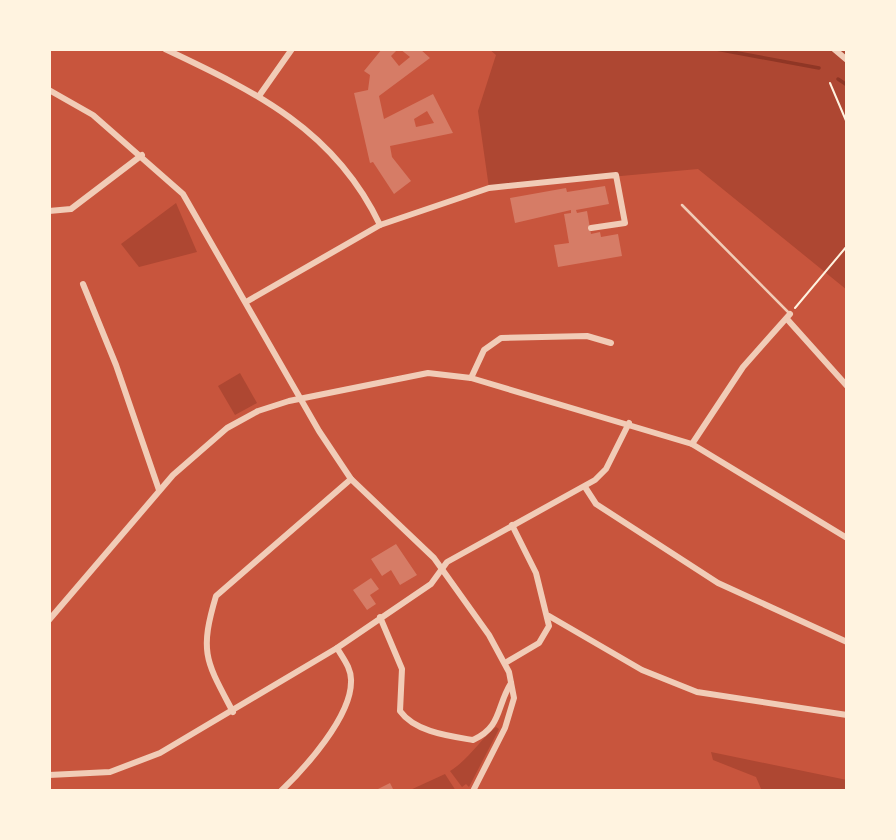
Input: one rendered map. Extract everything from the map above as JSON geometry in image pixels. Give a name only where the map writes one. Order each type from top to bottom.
[{"type":"street","points":[[165,49],[259,96],[321,140],[358,184],[380,225]]},
{"type":"street","points":[[259,96],[292,49]]},
{"type":"street","points":[[834,49],[847,60]]},
{"type":"street","points":[[49,90],[83,107],[142,155],[183,194],[301,399],[351,478],[443,569],[473,609],[505,663],[512,681],[514,698],[505,728],[473,791]]},
{"type":"street","points":[[49,211],[71,209],[142,155]]},
{"type":"street","points":[[246,302],[380,225],[489,188],[616,175],[625,223],[591,228]]},
{"type":"street","points":[[83,284],[116,365],[159,490]]},
{"type":"street","points":[[692,444],[743,367],[788,317],[847,386]]},
{"type":"street","points":[[471,378],[484,350],[501,338],[587,336],[611,343]]},
{"type":"street","points":[[49,620],[159,490],[191,457],[227,428],[274,405],[428,373],[471,378],[692,444],[847,538]]},
{"type":"street","points":[[49,775],[92,775],[129,767],[233,712],[337,648],[431,584],[447,562],[585,487],[606,469],[629,424]]},
{"type":"street","points":[[233,712],[207,661],[208,624],[216,596],[351,478]]},
{"type":"street","points":[[585,487],[596,504],[719,583],[847,642]]},
{"type":"street","points":[[505,663],[539,643],[549,626],[549,616],[536,573],[512,525]]},
{"type":"street","points":[[549,616],[642,670],[697,692],[847,715]]},
{"type":"street","points":[[380,617],[402,669],[400,711],[413,722],[437,733],[473,740],[497,721],[502,696],[512,681]]},
{"type":"street","points":[[281,791],[319,749],[346,703],[352,680],[337,648]]},
{"type":"lane","points":[[682,205],[788,317]]},
{"type":"path","points":[[830,83],[847,123]]},
{"type":"path","points":[[788,317],[847,246]]},
{"type":"shaded area","points":[[489,49],[847,49],[847,290],[698,169],[489,188],[478,111],[496,55]]},
{"type":"shaded area","points":[[176,203],[197,252],[139,267],[121,244]]},
{"type":"shaded area","points":[[240,373],[257,403],[235,415],[218,386]]},
{"type":"shaded area","points":[[496,727],[499,729],[469,787],[466,784],[462,787],[450,771]]},
{"type":"shaded area","points":[[711,752],[847,780],[847,791],[762,791],[756,777],[713,760]]},
{"type":"shaded area","points":[[445,774],[456,791],[408,791]]},
{"type":"building","points":[[382,49],[398,49],[391,56],[399,66],[410,57],[400,49],[420,49],[430,58],[379,96],[384,119],[433,94],[453,133],[390,146],[392,157],[411,181],[394,194],[373,162],[370,163],[354,93],[368,90],[370,75],[364,71]],"holes":[[[427,111],[434,123],[416,127],[414,119]]]},
{"type":"building","points":[[605,186],[609,204],[576,210],[577,213],[587,211],[591,234],[600,232],[601,237],[618,234],[622,256],[558,267],[554,245],[569,243],[564,214],[571,213],[571,210],[515,223],[510,198],[566,188],[567,192]]},
{"type":"building","points":[[396,544],[417,575],[400,585],[391,570],[382,576],[371,559]]},
{"type":"building","points":[[371,578],[379,589],[370,595],[376,604],[367,610],[353,590]]},
{"type":"building","points":[[390,783],[394,791],[374,791]]},
{"type":"waterway","points":[[716,49],[819,68]]},
{"type":"waterway","points":[[838,79],[847,85]]}]
